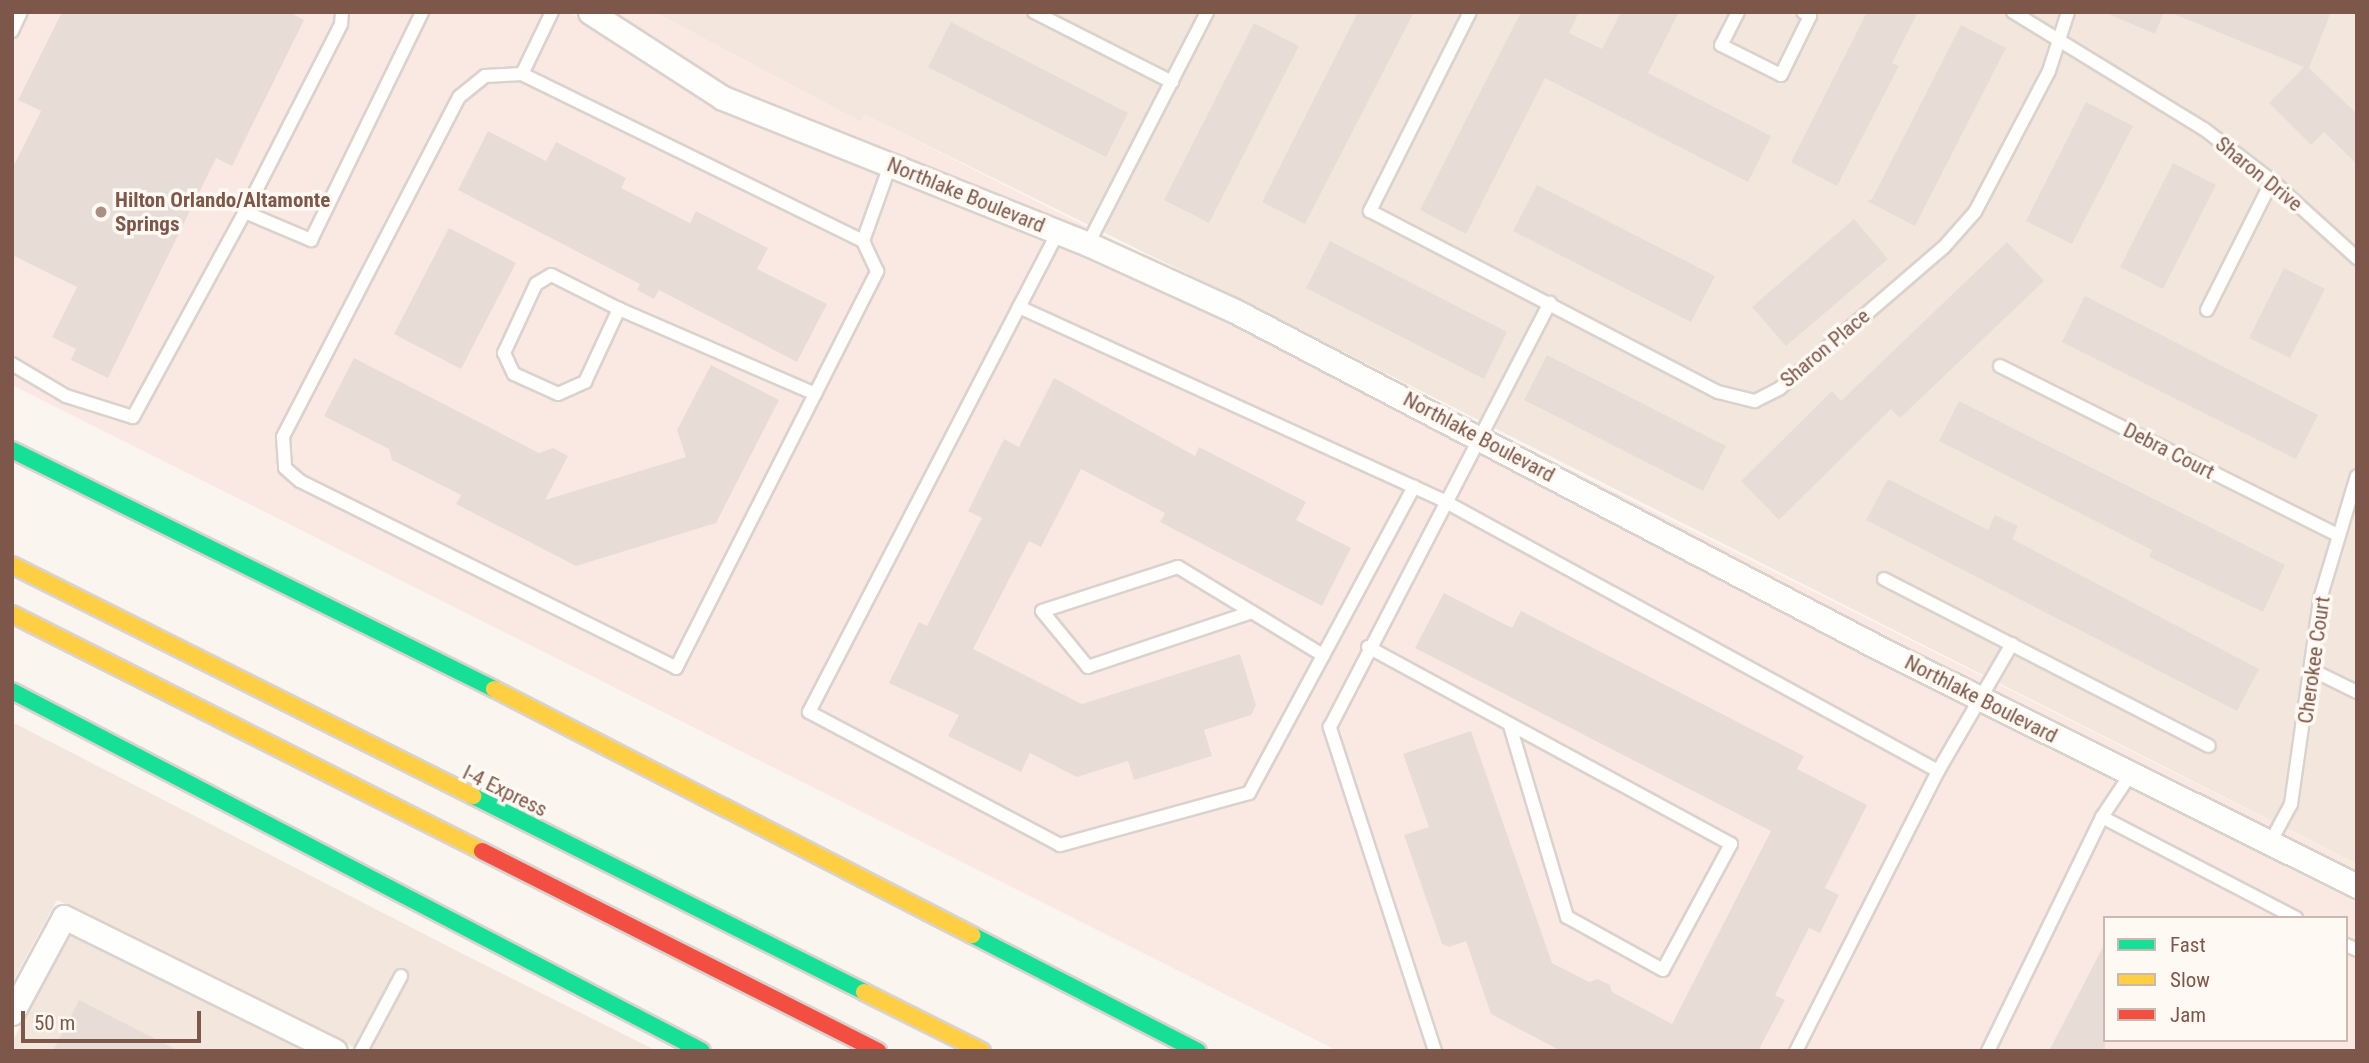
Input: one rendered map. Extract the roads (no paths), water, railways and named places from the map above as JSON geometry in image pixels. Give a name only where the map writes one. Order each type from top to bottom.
[{"type":"highway","points":[[12,450],[446,664],[1198,1051]]},
{"type":"highway","name":"I-4 Express","points":[[12,565],[982,1051]]},
{"type":"highway","points":[[12,614],[878,1051]]},
{"type":"highway","points":[[12,691],[702,1051]]},
{"type":"street","name":"Northlake Boulevard","points":[[590,12],[723,98],[1088,244],[1234,310],[1982,700],[2357,886]]},
{"type":"street","points":[[12,1013],[64,917],[335,1051]]},
{"type":"lane","points":[[12,31],[22,12]]},
{"type":"lane","points":[[12,364],[65,396],[132,417],[246,212],[341,24],[342,12]]},
{"type":"lane","points":[[246,212],[311,240],[422,12]]},
{"type":"lane","points":[[522,74],[552,12]]},
{"type":"lane","points":[[1034,12],[1172,82]]},
{"type":"lane","points":[[1088,244],[1207,12]]},
{"type":"lane","name":"Sharon Place","points":[[1471,12],[1370,211],[1718,393],[1755,401],[1768,394],[1933,256],[1975,212],[2049,71],[2056,41]]},
{"type":"lane","points":[[1738,12],[1721,45],[1781,75],[1810,16],[1802,12]]},
{"type":"lane","points":[[2013,12],[2056,41],[2068,12]]},
{"type":"lane","name":"Sharon Drive","points":[[2056,41],[2155,97],[2272,181],[2357,258]]},
{"type":"lane","points":[[522,74],[863,241],[877,271],[676,668],[300,481],[285,468],[283,437],[459,96],[485,76],[522,74]]},
{"type":"lane","points":[[863,241],[890,165]]},
{"type":"lane","points":[[2207,310],[2272,181]]},
{"type":"lane","points":[[1058,232],[809,712],[1060,845],[1249,793],[1413,487]]},
{"type":"lane","points":[[619,309],[585,382],[558,394],[514,374],[505,353],[536,284],[551,275],[619,309],[815,394]]},
{"type":"lane","points":[[1435,1051],[1331,727],[1368,648],[1550,303]]},
{"type":"lane","points":[[1019,307],[1444,501],[1938,771]]},
{"type":"lane","name":"Debra Court","points":[[2000,366],[2338,535]]},
{"type":"lane","name":"Cherokee Court","points":[[2270,843],[2291,804],[2320,599],[2357,476]]},
{"type":"lane","points":[[1252,612],[1088,667],[1042,611],[1178,567],[1324,655]]},
{"type":"lane","points":[[1884,579],[2209,746]]},
{"type":"lane","points":[[1796,1051],[1938,771],[2012,645]]},
{"type":"lane","points":[[1368,648],[1731,844],[1663,970],[1566,917],[1510,726]]},
{"type":"lane","points":[[2312,670],[2357,692]]},
{"type":"lane","points":[[1988,1051],[2102,817],[2130,775]]},
{"type":"lane","points":[[2102,817],[2292,916]]},
{"type":"lane","points":[[361,1051],[401,976]]},
{"type":"place","name":"Hilton Orlando/Altamonte Springs","points":[[101,212]]}]
